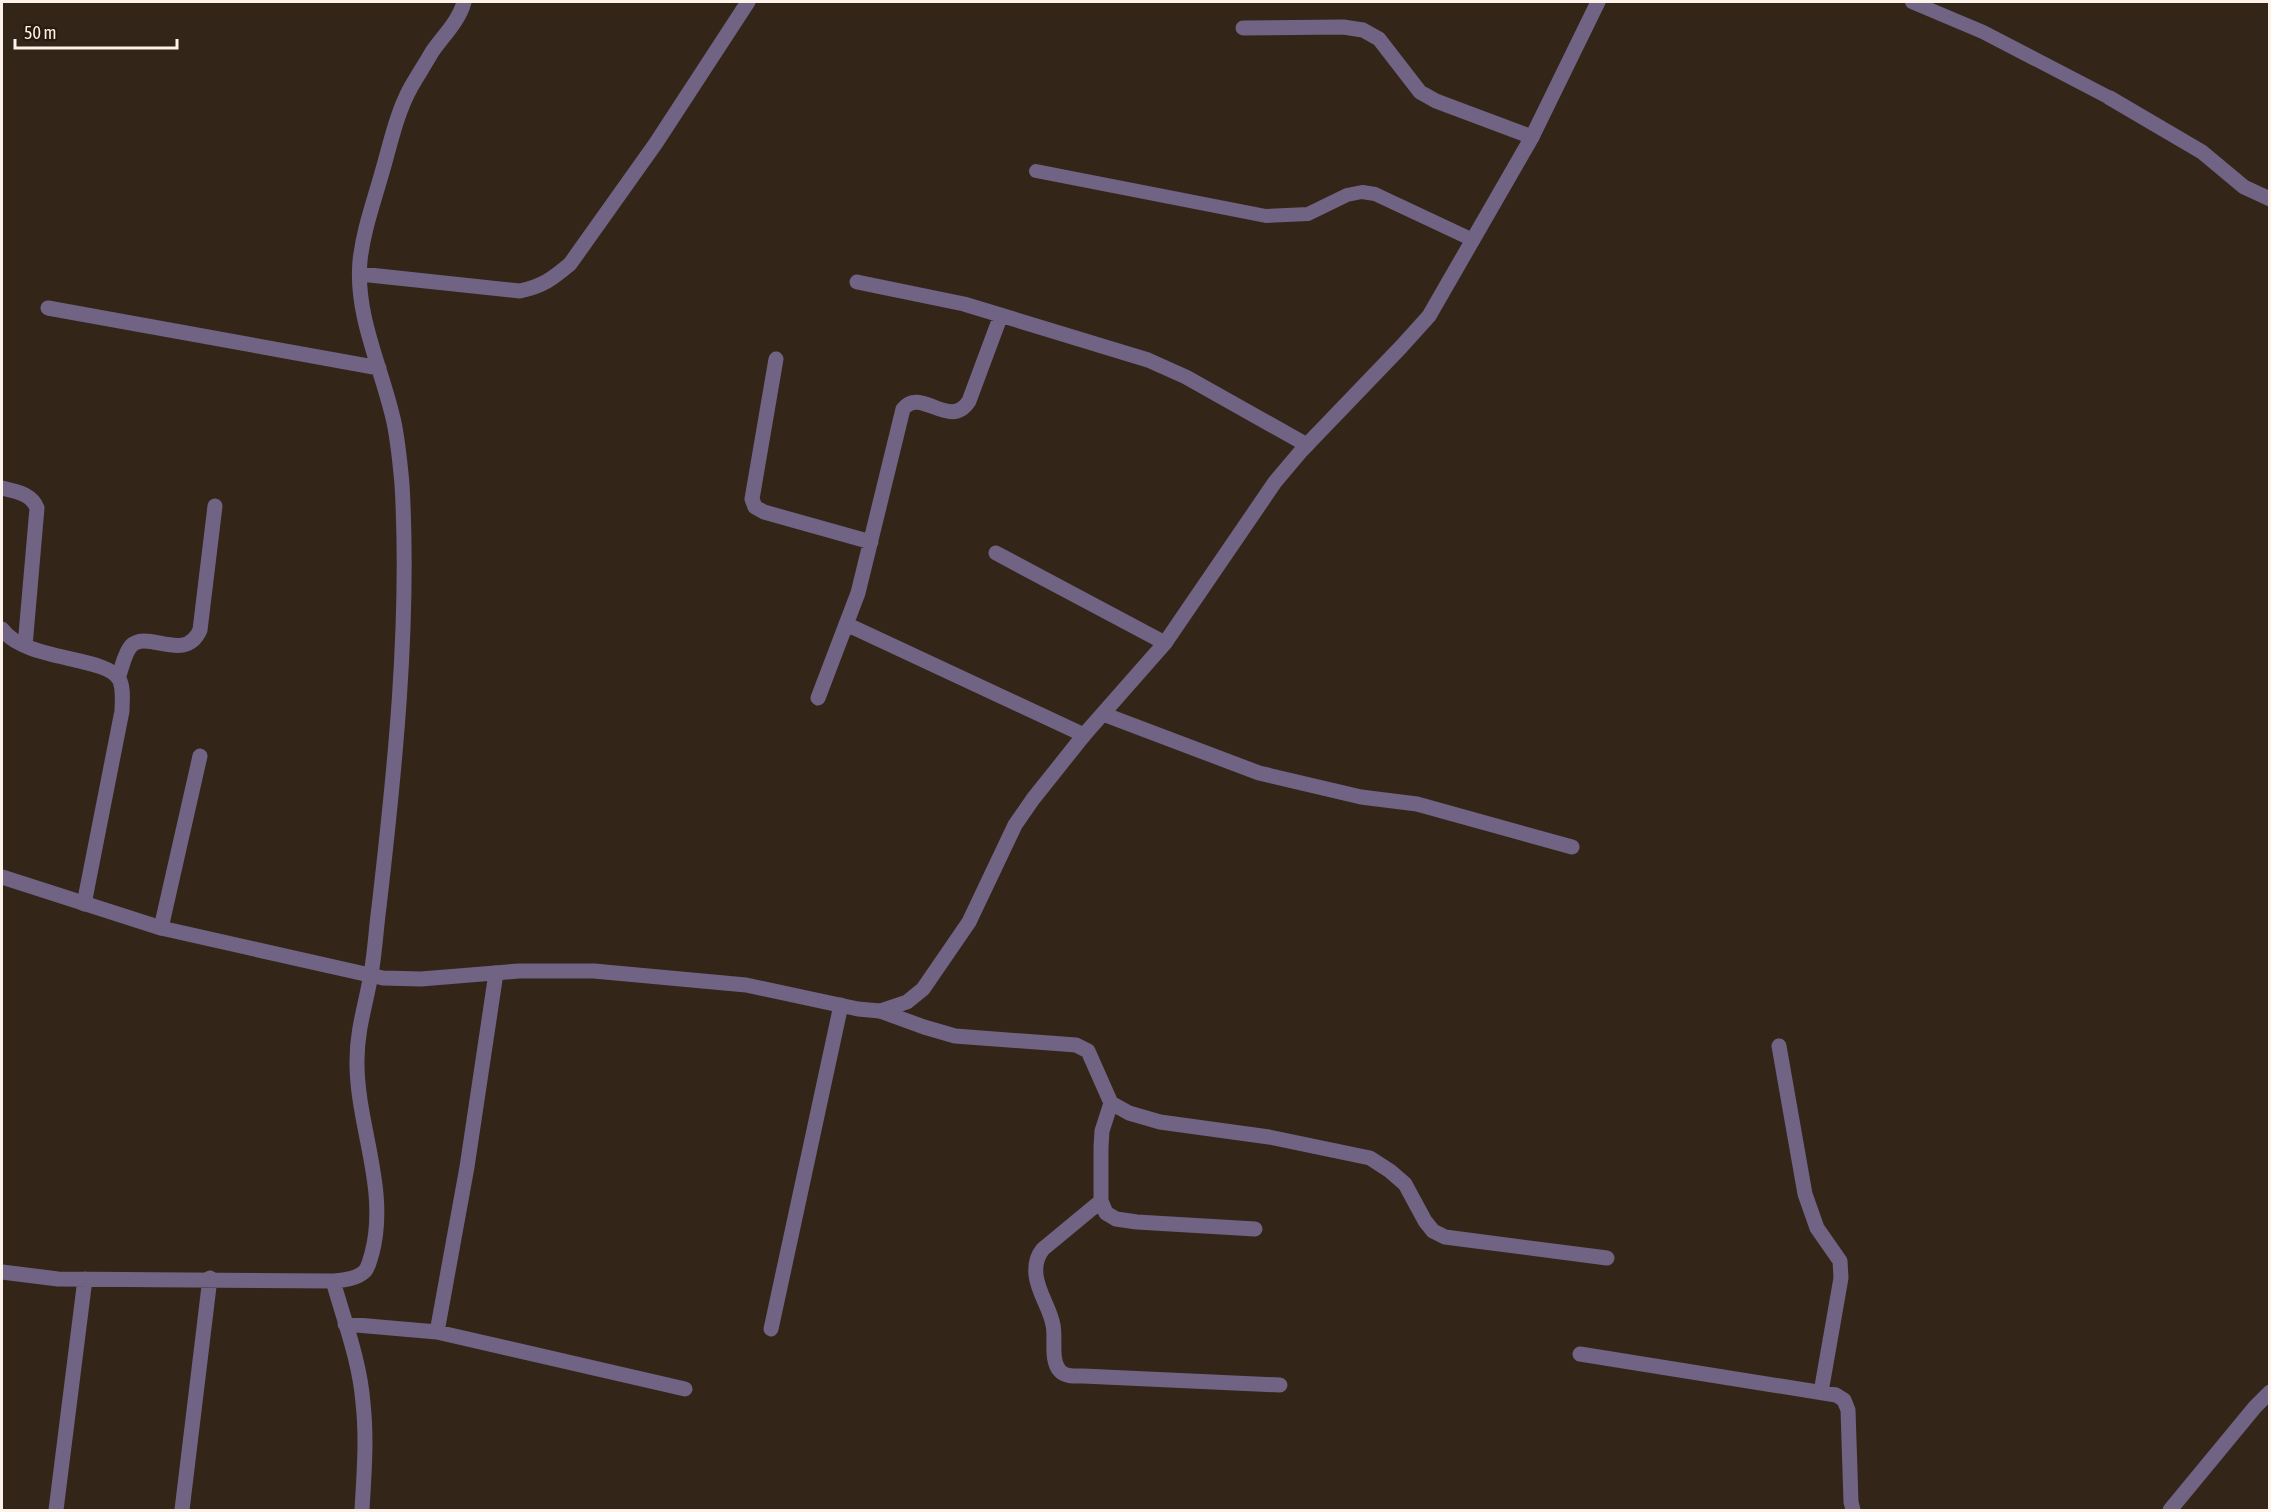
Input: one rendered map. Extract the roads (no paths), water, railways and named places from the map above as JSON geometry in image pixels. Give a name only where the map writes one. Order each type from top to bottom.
[{"type":"street","points":[[2,1272],[58,1279],[210,1278],[333,1281],[350,1279],[363,1273],[369,1265],[378,1215],[357,1065],[358,1033],[371,975],[387,840],[405,570],[402,483],[394,419],[364,316],[360,274],[364,236],[397,119],[409,91],[430,55],[461,12],[464,2]]},
{"type":"street","points":[[360,274],[520,291],[536,288],[551,280],[570,264],[656,142],[748,2]]},
{"type":"street","points":[[880,1011],[907,1002],[923,989],[969,922],[1015,825],[1033,799],[1084,735],[1165,643],[1275,482],[1428,316],[1532,137],[1598,2]]},
{"type":"street","points":[[1243,28],[1343,27],[1363,30],[1379,39],[1420,92],[1436,101],[1532,137]]},
{"type":"street","points":[[2110,98],[2202,152],[2244,187],[2270,199]]},
{"type":"street","points":[[857,282],[964,304],[1148,360],[1186,377],[1307,445]]},
{"type":"street","points":[[48,308],[379,368]]},
{"type":"street","points":[[818,698],[858,593],[903,409],[908,403],[916,401],[946,411],[957,411],[964,408],[969,401],[1001,315]]},
{"type":"street","points":[[776,359],[752,499],[755,507],[764,512],[871,542]]},
{"type":"street","points":[[2,488],[26,495],[34,500],[37,508],[25,646]]},
{"type":"street","points":[[118,678],[129,648],[136,642],[172,646],[187,645],[196,639],[200,630],[215,506]]},
{"type":"street","points":[[996,553],[1165,643]]},
{"type":"street","points":[[846,624],[1084,735]]},
{"type":"street","points":[[2,629],[4,633],[25,646],[108,669],[118,678],[122,690],[122,711],[84,904]]},
{"type":"street","points":[[1103,714],[1259,774],[1361,797],[1417,804],[1572,847]]},
{"type":"street","points":[[161,928],[200,756]]},
{"type":"street","points":[[2,877],[161,928],[383,978],[421,979],[496,973],[594,971],[714,980],[880,1011],[955,1036],[1076,1045],[1088,1051],[1111,1103],[1129,1113],[1160,1122],[1269,1137],[1370,1158],[1390,1170],[1405,1184],[1425,1221],[1433,1231],[1445,1237],[1607,1258]]},
{"type":"street","points":[[437,1332],[467,1167],[496,973]]},
{"type":"street","points":[[771,1329],[841,1005]]},
{"type":"street","points":[[1779,1046],[1805,1194],[1817,1228],[1840,1261],[1841,1278],[1821,1392]]},
{"type":"street","points":[[1111,1103],[1102,1131],[1101,1201],[1106,1213],[1116,1219],[1137,1222],[1255,1230]]},
{"type":"street","points":[[1101,1201],[1043,1249],[1036,1263],[1040,1290],[1052,1322],[1054,1359],[1059,1370],[1064,1375],[1280,1385]]},
{"type":"street","points":[[182,1510],[210,1278]]},
{"type":"street","points":[[56,1510],[85,1279]]},
{"type":"street","points":[[333,1281],[363,1401],[366,1448],[362,1510]]},
{"type":"street","points":[[345,1324],[437,1332],[685,1389]]},
{"type":"street","points":[[1580,1354],[1836,1395],[1844,1400],[1848,1410],[1853,1510]]},
{"type":"street","points":[[2170,1510],[2270,1392]]},
{"type":"lane","points":[[1912,2],[1983,32],[2110,98]]},
{"type":"lane","points":[[1036,171],[1266,216],[1308,214],[1347,195],[1362,192],[1375,194],[1473,240]]}]
